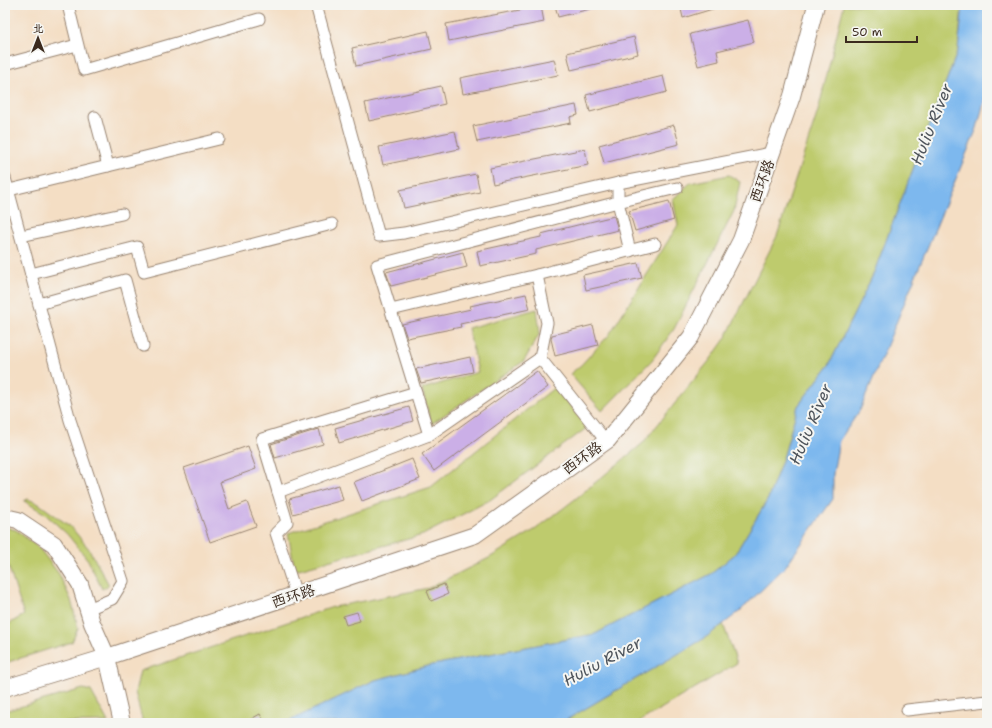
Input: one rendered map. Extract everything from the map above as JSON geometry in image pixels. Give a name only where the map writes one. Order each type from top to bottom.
[{"type":"main road","name":"西环路","points":[[5,688],[107,657],[475,535],[606,441],[691,337],[741,240],[792,96],[816,5]]},
{"type":"main road","points":[[5,517],[18,520],[54,544],[80,584],[92,623],[107,657],[122,723]]},
{"type":"street","points":[[68,5],[84,70],[259,19]]},
{"type":"street","points":[[316,5],[379,236],[404,233],[618,183],[771,153]]},
{"type":"street","points":[[5,64],[77,44]]},
{"type":"street","points":[[95,117],[108,166]]},
{"type":"street","points":[[7,191],[219,139]]},
{"type":"street","points":[[5,178],[7,191],[21,236],[70,420],[123,580],[112,599],[88,609]]},
{"type":"street","points":[[618,183],[618,202],[630,251]]},
{"type":"street","points":[[429,435],[377,265],[677,188]]},
{"type":"street","points":[[21,236],[122,214]]},
{"type":"street","points":[[31,274],[137,247],[144,272],[332,224]]},
{"type":"street","points":[[391,310],[537,275],[655,244]]},
{"type":"street","points":[[278,492],[429,435],[540,358],[547,323],[537,275]]},
{"type":"street","points":[[39,304],[126,280],[143,346]]},
{"type":"street","points":[[540,358],[606,441]]},
{"type":"street","points":[[296,594],[276,533],[287,522],[262,439],[416,392]]},
{"type":"street","points":[[906,710],[987,701]]},
{"type":"green space","points":[[844,5],[962,5],[958,50],[873,275],[829,365],[798,406],[784,455],[768,499],[735,554],[711,574],[595,634],[432,665],[375,680],[285,723],[143,723],[135,692],[140,671],[333,607],[429,588],[489,558],[536,529],[642,444],[710,360],[725,339],[777,236],[818,111]]},
{"type":"green space","points":[[729,175],[740,182],[734,211],[674,329],[652,360],[602,411],[570,374],[581,365],[609,335],[678,225],[673,199],[690,183]]},
{"type":"green space","points":[[537,309],[540,333],[524,361],[431,424],[422,389],[478,372],[468,328]]},
{"type":"green space","points":[[555,387],[588,427],[490,500],[423,535],[295,570],[288,533],[431,487]]},
{"type":"green space","points":[[28,499],[39,504],[71,527],[89,549],[109,585],[102,589],[88,560],[67,534],[44,513],[24,501]]},
{"type":"green space","points":[[5,527],[16,530],[39,548],[59,574],[71,600],[78,628],[72,642],[5,663],[5,626],[24,615],[5,556]]},
{"type":"green space","points":[[723,624],[737,663],[637,723],[561,723],[705,638]]},
{"type":"green space","points":[[83,689],[91,691],[108,722],[5,723],[5,711]]},
{"type":"water","name":"Huliu River","points":[[963,5],[987,5],[987,91],[977,128],[860,410],[839,441],[833,474],[833,499],[785,567],[739,612],[705,638],[561,723],[285,723],[375,680],[432,665],[595,634],[711,574],[735,554],[768,499],[784,455],[798,406],[829,365],[873,275],[958,50]]},
{"type":"building","points":[[555,5],[593,5],[594,8],[558,17]]},
{"type":"building","points":[[680,5],[719,5],[719,7],[683,18]]},
{"type":"building","points":[[541,6],[544,22],[449,41],[446,24]]},
{"type":"building","points":[[748,20],[754,42],[717,51],[719,61],[698,66],[690,34]]},
{"type":"building","points":[[428,31],[432,49],[356,66],[352,48]]},
{"type":"building","points":[[634,37],[638,54],[571,70],[567,53]]},
{"type":"building","points":[[554,59],[558,75],[463,94],[460,78]]},
{"type":"building","points":[[663,76],[667,92],[590,112],[586,95]]},
{"type":"building","points":[[441,86],[445,104],[369,121],[365,103]]},
{"type":"building","points":[[576,105],[578,115],[570,117],[571,123],[477,142],[473,126]]},
{"type":"building","points":[[674,125],[679,144],[604,163],[599,145]]},
{"type":"building","points":[[455,131],[459,149],[383,165],[379,147]]},
{"type":"building","points":[[585,149],[588,165],[493,184],[490,168]]},
{"type":"building","points":[[476,174],[480,192],[404,208],[400,190]]},
{"type":"building","points":[[669,201],[674,220],[635,231],[629,211]]},
{"type":"building","points":[[614,216],[618,230],[536,250],[536,254],[480,266],[477,251],[541,237],[541,234]]},
{"type":"building","points":[[463,252],[467,267],[391,286],[386,272]]},
{"type":"building","points":[[638,263],[642,278],[586,290],[583,275]]},
{"type":"building","points":[[526,294],[530,309],[460,324],[461,327],[407,338],[402,324],[471,309],[470,306]]},
{"type":"building","points":[[593,325],[598,345],[555,356],[551,339],[552,335]]},
{"type":"building","points":[[470,357],[473,372],[421,383],[416,369]]},
{"type":"building","points":[[537,371],[548,387],[434,471],[422,454]]},
{"type":"building","points":[[409,407],[413,421],[339,443],[335,428]]},
{"type":"building","points":[[319,429],[323,444],[275,458],[271,444]]},
{"type":"building","points":[[248,446],[256,469],[220,482],[229,509],[247,502],[256,526],[210,542],[184,468]]},
{"type":"building","points":[[412,459],[420,479],[362,501],[354,482]]},
{"type":"building","points":[[339,485],[343,500],[293,514],[289,499]]},
{"type":"building","points":[[444,584],[448,594],[431,601],[427,591]]},
{"type":"building","points":[[357,612],[360,621],[346,625],[343,616]]},
{"type":"building","points":[[260,714],[265,723],[244,723]]}]
